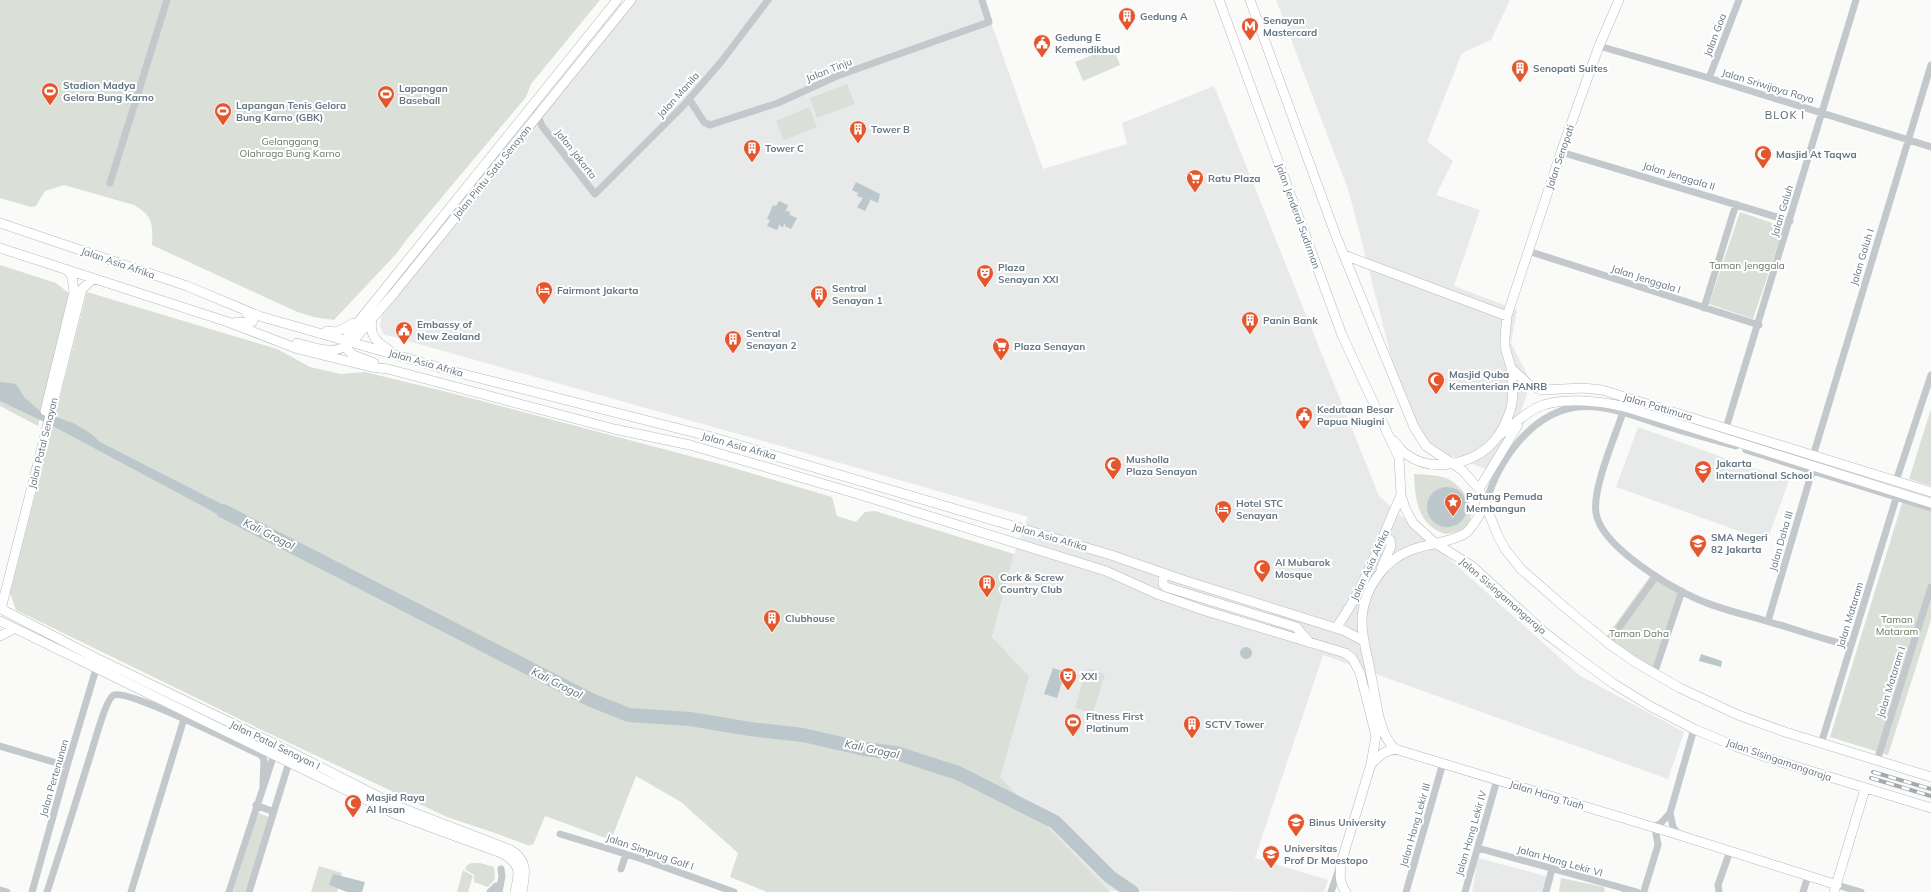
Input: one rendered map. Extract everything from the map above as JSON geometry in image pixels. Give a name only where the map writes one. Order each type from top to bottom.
[{"type":"main road","name":"Jalan Pintu Satu Senayan","points":[[347,343],[524,115],[617,0]]},
{"type":"main road","name":"Jalan Pintu Satu Senayan","points":[[368,316],[523,135],[631,0]]},
{"type":"main road","name":"Jalan Jenderal Sudirman","points":[[1219,0],[1324,289],[1342,335],[1385,429]]},
{"type":"main road","points":[[1250,0],[1344,255],[1414,427],[1426,446],[1451,464],[1466,472],[1479,489],[1486,503],[1498,536],[1515,562],[1562,605],[1608,642],[1654,674],[1680,688],[1738,715],[1821,744],[1931,777]]},
{"type":"main road","name":"Jalan Senopati","points":[[1508,316],[1561,152],[1599,46],[1619,0]]},
{"type":"main road","points":[[516,126],[522,130],[523,135]]},
{"type":"main road","name":"Jalan Asia Afrika","points":[[0,223],[216,298],[259,316],[347,343],[708,436],[1110,555],[1336,628],[1347,613],[1384,536],[1401,495]]},
{"type":"main road","name":"Jalan Asia Afrika","points":[[0,248],[228,322],[261,334],[286,346],[371,367],[388,369],[614,429],[690,446],[847,491],[1106,571],[1164,596],[1325,647],[1352,658],[1360,673],[1376,736],[1371,764],[1341,863],[1340,878],[1342,888],[1346,892]]},
{"type":"main road","points":[[1344,255],[1508,316],[1505,347],[1511,368],[1512,406],[1496,438],[1482,451],[1470,459],[1451,464],[1420,462],[1405,453],[1385,429]]},
{"type":"main road","name":"Jalan Patal Senayan","points":[[48,413],[74,292],[72,276],[66,270]]},
{"type":"main road","name":"Jalan Patal Senayan","points":[[0,595],[42,433],[82,289],[93,279]]},
{"type":"main road","points":[[216,298],[244,304],[328,332],[337,332],[345,329],[368,316],[370,329],[376,340],[398,355]]},
{"type":"main road","points":[[216,298],[253,317],[250,322],[228,322]]},
{"type":"main road","points":[[261,334],[330,351],[347,343],[354,355],[388,369]]},
{"type":"main road","name":"Jalan Pattimura","points":[[1511,368],[1524,382],[1542,390],[1583,388],[1602,390],[1931,492]]},
{"type":"main road","points":[[454,386],[451,378],[455,373],[459,373]]},
{"type":"main road","name":"Jalan Pattimura","points":[[1496,438],[1538,407],[1583,400],[1624,410],[1896,496],[1931,503]]},
{"type":"main road","points":[[1479,489],[1522,418]]},
{"type":"main road","name":"Jalan Sisingamangaraja","points":[[1385,429],[1399,458],[1401,495],[1405,508],[1413,524],[1435,543],[1472,566],[1544,632],[1590,667],[1650,706],[1694,729],[1737,747],[1865,789],[1931,808]]},
{"type":"main road","name":"Jalan Patal Senayan","points":[[0,610],[42,433]]},
{"type":"main road","points":[[847,491],[851,478]]},
{"type":"main road","points":[[1379,572],[1402,554],[1466,533],[1474,524],[1486,503]]},
{"type":"main road","points":[[1371,764],[1383,754],[1395,749],[1390,745],[1382,728],[1364,641],[1362,618],[1367,598],[1391,546],[1390,540],[1384,536]]},
{"type":"main road","points":[[1163,573],[1163,584],[1166,587],[1296,627],[1310,643]]},
{"type":"main road","name":"Jalan Patal Senayan I","points":[[0,610],[277,745],[290,757],[395,814],[504,854],[517,866],[518,874],[515,892]]},
{"type":"main road","points":[[1347,613],[1353,619],[1362,618]]},
{"type":"main road","name":"Jalan Patal Senayan I","points":[[0,621],[96,669],[274,754],[290,757],[398,807],[511,850],[518,854],[526,871],[522,892]]},
{"type":"main road","points":[[1336,628],[1364,641]]},
{"type":"main road","points":[[0,636],[14,629]]},
{"type":"main road","name":"Jalan Hang Tuah","points":[[1395,749],[1730,851],[1808,876],[1836,888]]},
{"type":"main road","points":[[1836,888],[1865,789]]},
{"type":"street","points":[[110,183],[167,0]]},
{"type":"street","name":"Jalan Manila","points":[[594,194],[621,169],[689,99],[721,62],[768,0]]},
{"type":"street","name":"Jalan Tinju","points":[[689,99],[704,122],[710,125],[778,102],[837,76],[989,22],[982,0]]},
{"type":"street","name":"Jalan Goa","points":[[1709,78],[1739,0]]},
{"type":"street","name":"Jalan Galuh","points":[[1726,428],[1856,0]]},
{"type":"street","name":"Jalan Sriwijaya Raya","points":[[1599,46],[1822,112],[1931,147]]},
{"type":"street","name":"Jalan Galuh I","points":[[1813,456],[1931,65]]},
{"type":"street","name":"Jalan Jakarta","points":[[532,106],[535,119]]},
{"type":"street","name":"Jalan Jakarta","points":[[524,115],[535,119],[542,126],[594,194]]},
{"type":"street","name":"Jalan Jenggala II","points":[[1561,152],[1790,221]]},
{"type":"street","points":[[1704,308],[1736,204]]},
{"type":"street","name":"Jalan Jenggala I","points":[[1528,251],[1758,325]]},
{"type":"street","points":[[1896,481],[1931,375]]},
{"type":"street","name":"Jalan Pattimura","points":[[1486,503],[1491,484],[1502,466],[1519,441],[1534,425],[1564,409],[1578,406],[1624,410]]},
{"type":"street","points":[[1624,410],[1596,493],[1596,515],[1601,528],[1609,540],[1656,576],[1707,603],[1851,646]]},
{"type":"street","name":"Jalan Daha III","points":[[1768,621],[1812,469]]},
{"type":"street","name":"Jalan Pattimura","points":[[1896,496],[1931,508]]},
{"type":"street","name":"Jalan Mataram","points":[[1821,744],[1896,496]]},
{"type":"street","points":[[1608,642],[1656,576]]},
{"type":"street","name":"Jalan Mataram I","points":[[1877,760],[1931,587]]},
{"type":"street","points":[[1654,674],[1682,591]]},
{"type":"street","name":"Jalan Pertenunan","points":[[32,892],[96,669]]},
{"type":"street","points":[[47,892],[77,801],[101,720],[111,697],[119,694],[125,696],[184,719],[262,755],[264,760],[263,785]]},
{"type":"street","points":[[131,892],[184,719]]},
{"type":"street","points":[[1642,892],[1658,845],[1653,828],[1660,824],[1670,813],[1694,729]]},
{"type":"street","points":[[229,892],[256,805],[277,745]]},
{"type":"street","points":[[0,746],[67,766]]},
{"type":"street","points":[[248,892],[290,757]]},
{"type":"street","name":"Jalan Hang Lekir III","points":[[1406,892],[1443,763]]},
{"type":"street","name":"Jalan Hang Lekir IV","points":[[1465,892],[1497,780]]},
{"type":"street","points":[[256,805],[274,812]]},
{"type":"street","points":[[1670,813],[1673,827],[1679,835]]},
{"type":"street","name":"Jalan Simprug Golf I","points":[[560,834],[626,854],[734,892]]},
{"type":"street","name":"Jalan Hang Lekir VI","points":[[1478,848],[1642,892]]},
{"type":"street","points":[[1719,892],[1718,885],[1730,851]]},
{"type":"street","points":[[621,869],[626,854]]},
{"type":"street","points":[[1331,892],[1341,863]]},
{"type":"street","points":[[500,869],[502,876],[500,890]]},
{"type":"street","points":[[1546,892],[1552,869]]},
{"type":"street","points":[[1803,892],[1808,876]]},
{"type":"street","points":[[490,892],[496,886],[500,890]]},
{"type":"street","points":[[1836,888],[1861,892]]},
{"type":"street","points":[[0,890],[7,892]]},
{"type":"shaded area","points":[[636,0],[983,0],[1043,169],[1127,144],[1122,123],[1214,86],[1379,496],[1579,675],[1684,732],[1668,779],[1323,655],[1255,858],[1328,880],[1324,892],[1108,891],[999,777],[1029,676],[992,637],[1014,554],[1028,517],[383,334],[380,326],[382,315]]},
{"type":"shaded area","points":[[1276,0],[1510,0],[1491,40],[1462,53],[1427,141],[1453,161],[1436,195],[1480,210],[1454,286],[1517,310],[1511,343],[1531,382],[1499,474],[1443,453],[1408,423],[1349,192]]},
{"type":"shaded area","points":[[856,182],[880,194],[878,203],[869,199],[870,201],[865,211],[857,207],[863,198],[857,196],[858,193],[852,190]]},
{"type":"shaded area","points":[[779,201],[788,205],[785,213],[787,211],[790,212],[789,217],[790,215],[797,218],[791,229],[785,226],[785,223],[783,227],[780,226],[780,223],[777,230],[767,226],[770,220],[767,219],[773,205],[776,206]]},
{"type":"shaded area","points":[[0,382],[16,384],[24,397],[40,411],[75,424],[90,433],[100,442],[241,514],[236,524],[51,425],[0,401]]},
{"type":"shaded area","name":"Jakarta International School","points":[[1638,427],[1789,481],[1767,541],[1616,487]]},
{"type":"shaded area","points":[[1447,487],[1455,489],[1461,493],[1465,499],[1467,507],[1465,515],[1461,521],[1455,525],[1447,527],[1439,525],[1433,521],[1429,515],[1427,507],[1429,499],[1433,493],[1439,489]]},
{"type":"shaded area","points":[[1246,647],[1250,649],[1252,653],[1250,657],[1246,659],[1242,657],[1240,653],[1242,649]]},
{"type":"shaded area","points":[[1701,654],[1722,661],[1721,667],[1699,661]]},
{"type":"shaded area","points":[[1053,668],[1065,672],[1057,698],[1044,694]]},
{"type":"shaded area","points":[[1478,858],[1549,877],[1548,892],[1472,892]]},
{"type":"shaded area","points":[[333,874],[365,882],[362,892],[347,892],[329,885]]},
{"type":"green space","name":"Gelanggang Olahraga Bung Karno","points":[[0,0],[600,0],[531,84],[526,97],[407,239],[397,253],[334,320],[313,317],[295,311],[152,245],[152,226],[150,221],[145,213],[134,205],[64,185],[45,191],[36,206],[31,207],[0,198]]},
{"type":"green space","points":[[1113,47],[1120,65],[1083,81],[1075,62]]},
{"type":"green space","points":[[847,84],[855,104],[817,118],[810,98]]},
{"type":"green space","points":[[809,107],[817,127],[784,140],[776,121]]},
{"type":"green space","name":"Taman Jenggala","points":[[1740,212],[1784,227],[1753,319],[1709,304]]},
{"type":"green space","points":[[0,265],[56,283],[70,294],[38,426],[0,406]]},
{"type":"green space","points":[[87,292],[277,349],[310,367],[341,374],[365,372],[451,393],[720,464],[832,497],[837,516],[856,522],[865,512],[875,511],[1014,554],[992,637],[1029,676],[1000,777],[1110,892],[767,892],[730,877],[738,853],[681,802],[636,776],[611,840],[545,816],[533,845],[531,844],[530,846],[447,817],[266,732],[16,610],[10,593]]},
{"type":"green space","points":[[1931,409],[1931,486],[1909,479]]},
{"type":"green space","points":[[1414,474],[1432,475],[1446,478],[1462,490],[1470,504],[1471,518],[1461,530],[1446,534],[1436,530],[1423,518],[1415,492]]},
{"type":"green space","name":"Taman Mataram","points":[[1903,500],[1931,509],[1931,620],[1888,755],[1830,737]]},
{"type":"green space","name":"Taman Daha","points":[[1651,575],[1679,593],[1652,670],[1604,640]]},
{"type":"green space","points":[[1087,668],[1105,674],[1093,713],[1075,708]]},
{"type":"green space","points":[[258,813],[269,817],[246,892],[233,892]]},
{"type":"green space","points":[[472,863],[480,863],[494,867],[495,879],[488,887],[474,882],[474,875],[465,869],[467,865]]},
{"type":"green space","points":[[319,866],[342,873],[337,892],[311,892]]},
{"type":"green space","points":[[463,870],[473,876],[468,892],[457,892]]},
{"type":"green space","points":[[1561,878],[1604,887],[1605,892],[1559,892]]},
{"type":"waterway","name":"Kali Grogol","points":[[223,511],[591,700],[629,715],[690,719],[750,729],[803,735],[864,749],[896,753],[958,773],[1055,822],[1110,877],[1132,892]]},
{"type":"railway","points":[[1873,772],[1931,789]]},
{"type":"railway","points":[[1871,778],[1931,796]]},
{"type":"place","name":"Gedung A","points":[[1127,31]]},
{"type":"place","name":"Senayan Mastercard","points":[[1250,41]]},
{"type":"place","name":"Gedung E Kemendikbud","points":[[1042,58]]},
{"type":"place","name":"Senopati Suites","points":[[1520,83]]},
{"type":"place","name":"Stadion Madya Gelora Bung Karno","points":[[50,106]]},
{"type":"place","name":"Lapangan Baseball","points":[[386,109]]},
{"type":"place","name":"Lapangan Tenis Gelora Bung Karno (GBK)","points":[[223,126]]},
{"type":"place","name":"Tower B","points":[[858,144]]},
{"type":"place","name":"Tower C","points":[[752,163]]},
{"type":"place","name":"Masjid At Taqwa","points":[[1763,169]]},
{"type":"place","name":"Ratu Plaza","points":[[1195,193]]},
{"type":"place","name":"Plaza Senayan XXI","points":[[985,288]]},
{"type":"place","name":"Fairmont Jakarta","points":[[544,305]]},
{"type":"place","name":"Sentral Senayan 1","points":[[819,309]]},
{"type":"place","name":"Panin Bank","points":[[1250,335]]},
{"type":"place","name":"Embassy of New Zealand","points":[[404,345]]},
{"type":"place","name":"Sentral Senayan 2","points":[[733,354]]},
{"type":"place","name":"Plaza Senayan","points":[[1001,361]]},
{"type":"place","name":"Masjid Quba Kementerian PANRB","points":[[1436,395]]},
{"type":"place","name":"Kedutaan Besar Papua Niugini","points":[[1304,430]]},
{"type":"place","name":"Musholla Plaza Senayan","points":[[1113,480]]},
{"type":"place","name":"Jakarta International School","points":[[1703,484]]},
{"type":"place","name":"Patung Pemuda Membangun","points":[[1453,517]]},
{"type":"place","name":"Hotel STC Senayan","points":[[1223,524]]},
{"type":"place","name":"SMA Negeri 82 Jakarta","points":[[1698,558]]},
{"type":"place","name":"Al Mubarok Mosque","points":[[1262,583]]},
{"type":"place","name":"Cork & Screw Country Club","points":[[987,598]]},
{"type":"place","name":"Clubhouse","points":[[772,633]]},
{"type":"place","name":"XXI","points":[[1068,691]]},
{"type":"place","name":"Fitness First Platinum","points":[[1073,737]]},
{"type":"place","name":"SCTV Tower","points":[[1192,739]]},
{"type":"place","name":"Masjid Raya Al Insan","points":[[353,818]]},
{"type":"place","name":"Binus University","points":[[1296,837]]},
{"type":"place","name":"Universitas Prof Dr Moestopo","points":[[1271,869]]},
{"type":"district","name":"BLOK I","points":[[1785,115]]}]
